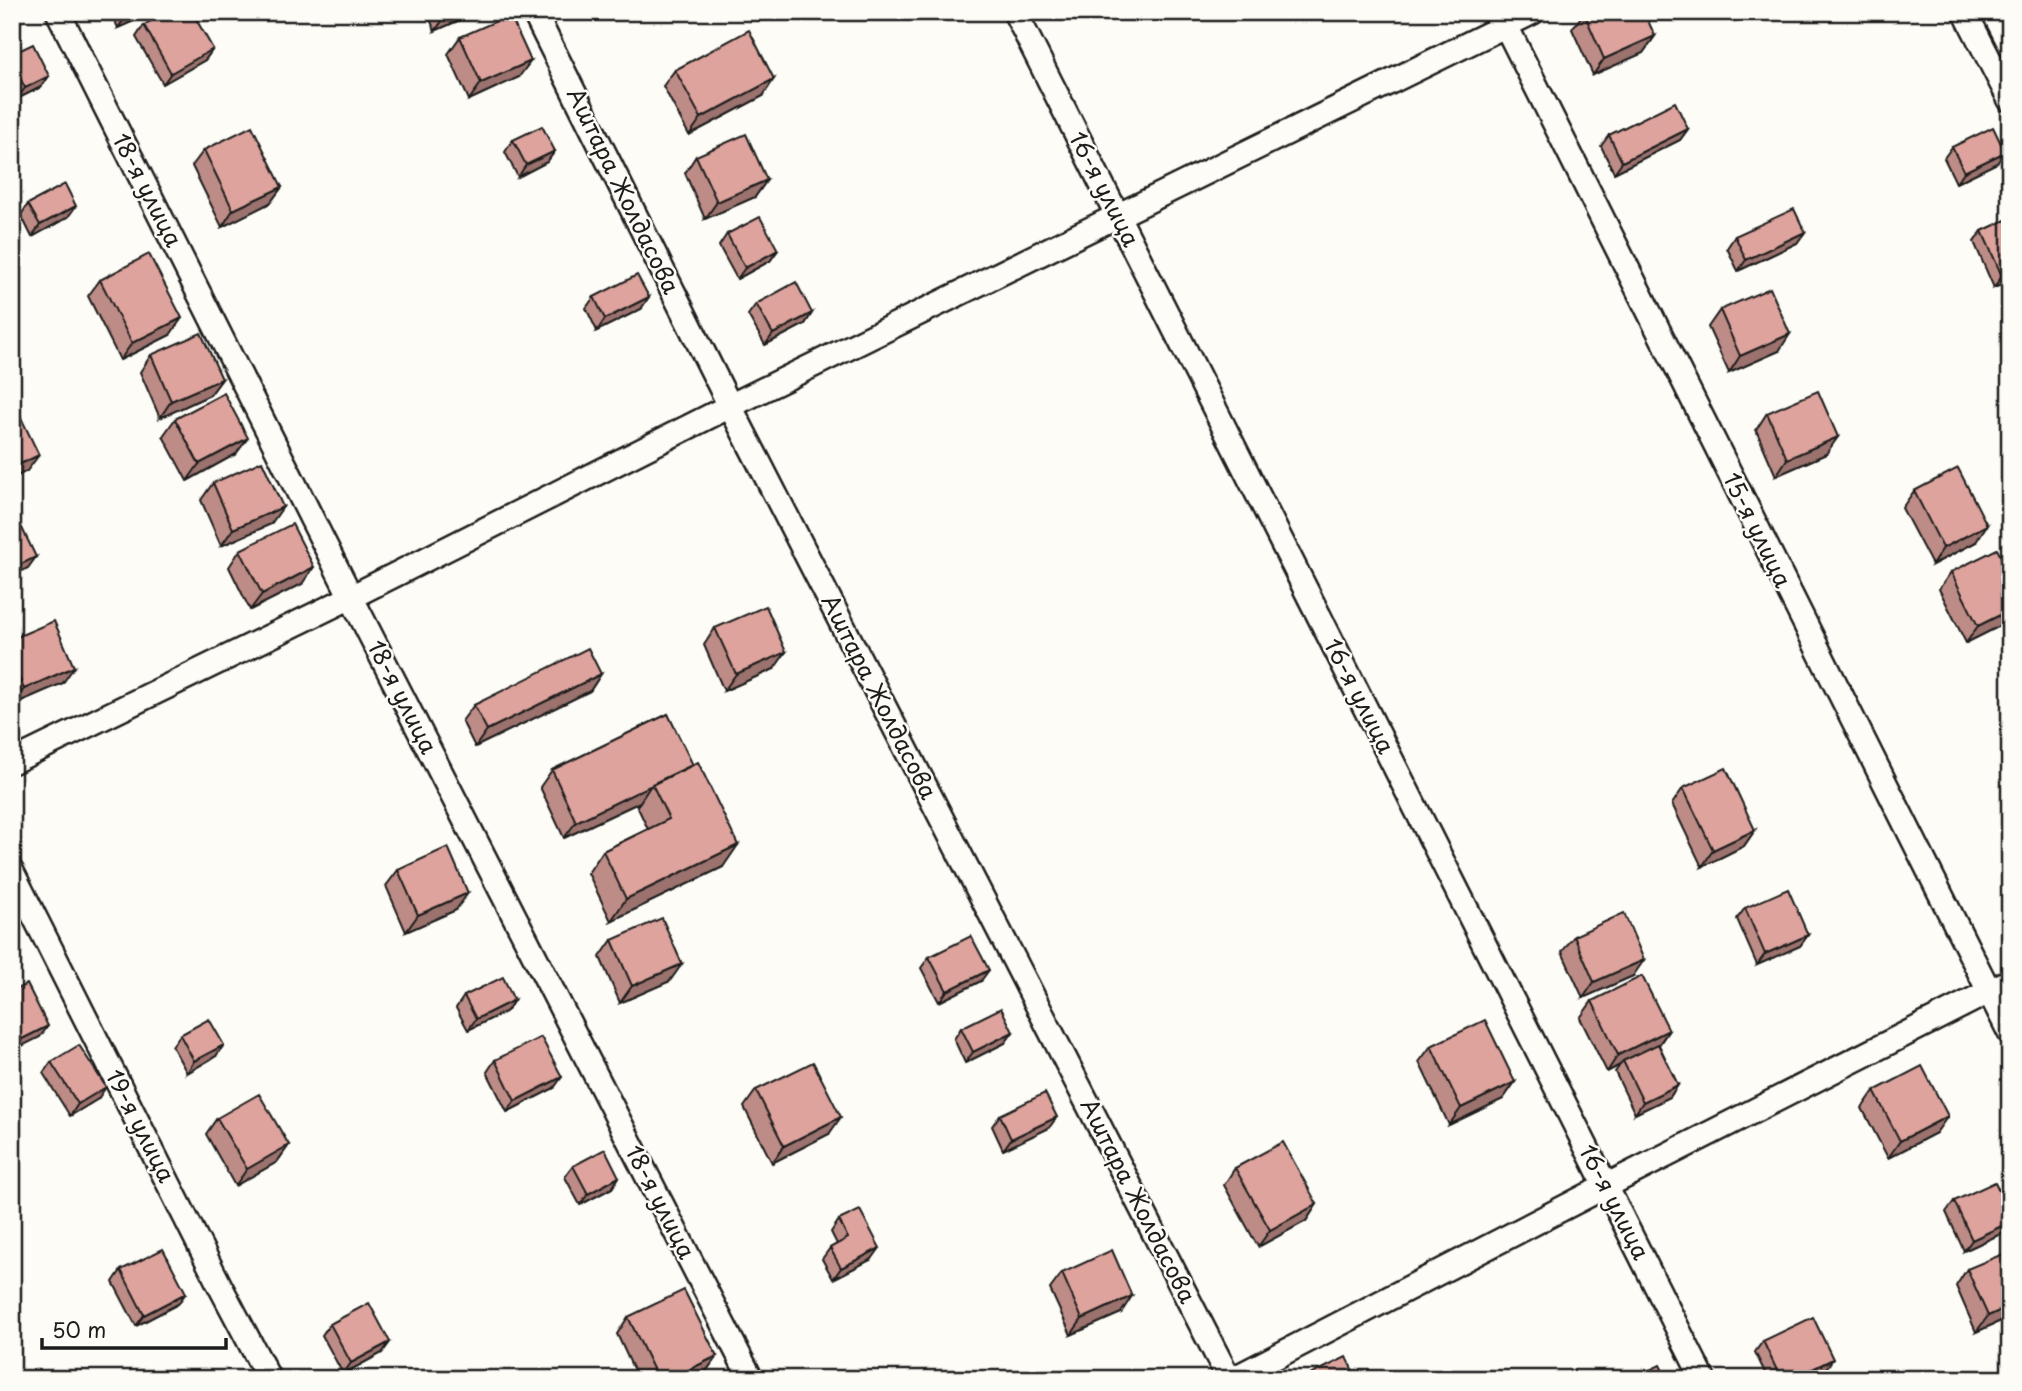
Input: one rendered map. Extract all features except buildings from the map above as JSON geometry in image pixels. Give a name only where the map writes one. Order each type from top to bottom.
[{"type":"street","name":"18-я улица","points":[[58,12],[351,597],[751,1379]]},
{"type":"street","name":"Аштара Жолдасова","points":[[534,12],[730,406],[1231,1379]]},
{"type":"street","name":"16-я улица","points":[[1015,12],[1703,1379]]},
{"type":"street","points":[[12,762],[351,597],[1503,19],[1533,12]]},
{"type":"street","points":[[1965,12],[2010,100]]},
{"type":"street","name":"15-я улица","points":[[1503,19],[2010,1033]]},
{"type":"street","name":"19-я улица","points":[[12,872],[269,1379]]},
{"type":"street","points":[[1231,1379],[2010,981]]}]
